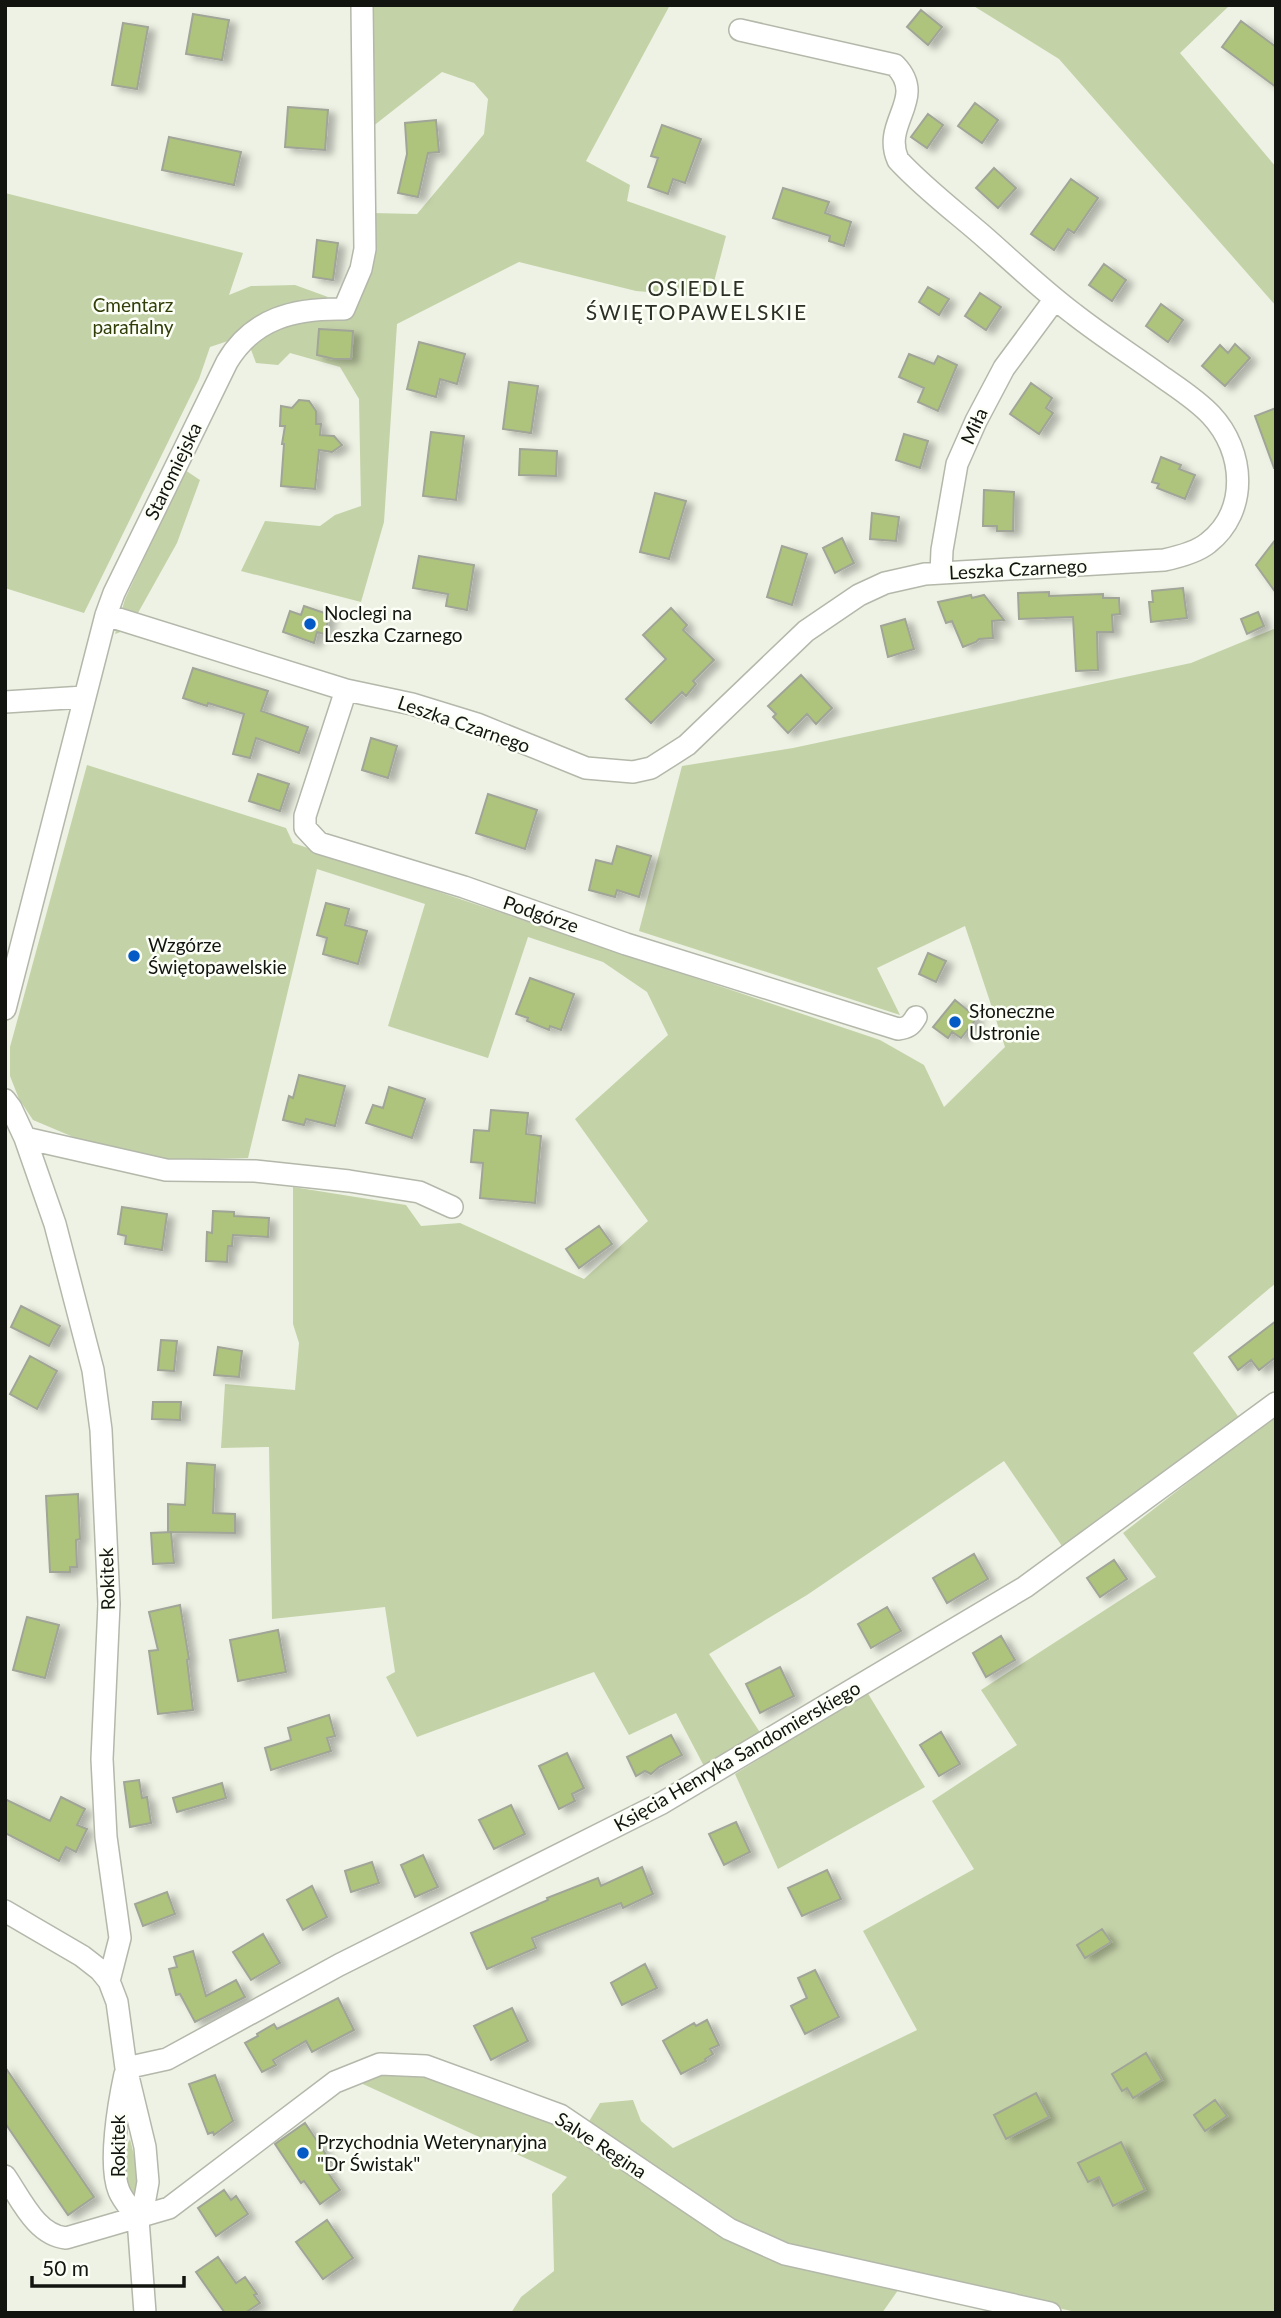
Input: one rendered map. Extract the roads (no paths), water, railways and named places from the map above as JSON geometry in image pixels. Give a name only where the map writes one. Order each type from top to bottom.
[{"type":"street","name":"Staromiejska","points":[[5,1009],[106,615],[169,479],[236,347],[249,333],[281,317],[323,308],[344,309],[361,269],[365,249],[362,5]]},
{"type":"street","name":"Leszka Czarnego","points":[[106,615],[346,690],[412,704],[477,724],[586,768],[633,772],[651,768],[687,745],[806,631],[832,611],[885,583],[925,574],[1178,557],[1207,544],[1223,528],[1232,512],[1239,478],[1236,458],[1212,415],[1055,299],[898,159],[893,138],[909,89],[907,80],[895,65],[740,30]]},
{"type":"street","name":"Miła","points":[[941,573],[942,550],[957,464],[980,412],[1004,368],[1055,299]]},
{"type":"street","name":"Podgórze","points":[[346,690],[305,816],[305,828],[319,843],[464,887],[626,944],[898,1029],[912,1024],[916,1017]]},
{"type":"street","points":[[5,702],[84,697]]},
{"type":"street","name":"Rokitek","points":[[5,1100],[25,1138],[55,1224],[93,1370],[101,1430],[108,1604],[102,1759],[106,1837],[120,1938],[109,1981],[117,2002],[126,2068],[148,2171],[144,2204],[138,2219],[145,2313]]},
{"type":"street","points":[[25,1138],[166,1170],[255,1171],[419,1192],[452,1207]]},
{"type":"street","name":"Księcia Henryka Sandomierskiego","points":[[126,2068],[167,2059],[339,1965],[662,1803],[1026,1587],[1276,1403]]},
{"type":"street","points":[[5,1911],[82,1956],[109,1981]]},
{"type":"street","name":"Salve Regina","points":[[5,2176],[40,2227],[52,2237],[66,2238],[169,2208],[335,2082],[380,2064],[426,2066],[560,2115],[729,2229],[785,2253],[1050,2313]]},
{"type":"street","name":"Rokitek","points":[[126,2068],[118,2109],[115,2158],[119,2190],[138,2219]]},
{"type":"place","name":"Noclegi na Leszka Czarnego","points":[[310,624]]},
{"type":"place","name":"Wzgórze Świętopawelskie","points":[[134,956]]},
{"type":"place","name":"Słoneczne Ustronie","points":[[955,1022]]},
{"type":"place","name":"Przychodnia Weterynaryjna \"Dr Świstak\"","points":[[303,2153]]},
{"type":"district","name":"OSIEDLE ŚWIĘTOPAWELSKIE","points":[[697,301]]},
{"type":"park label","name":"Cmentarz parafialny","points":[[133,316]]}]
